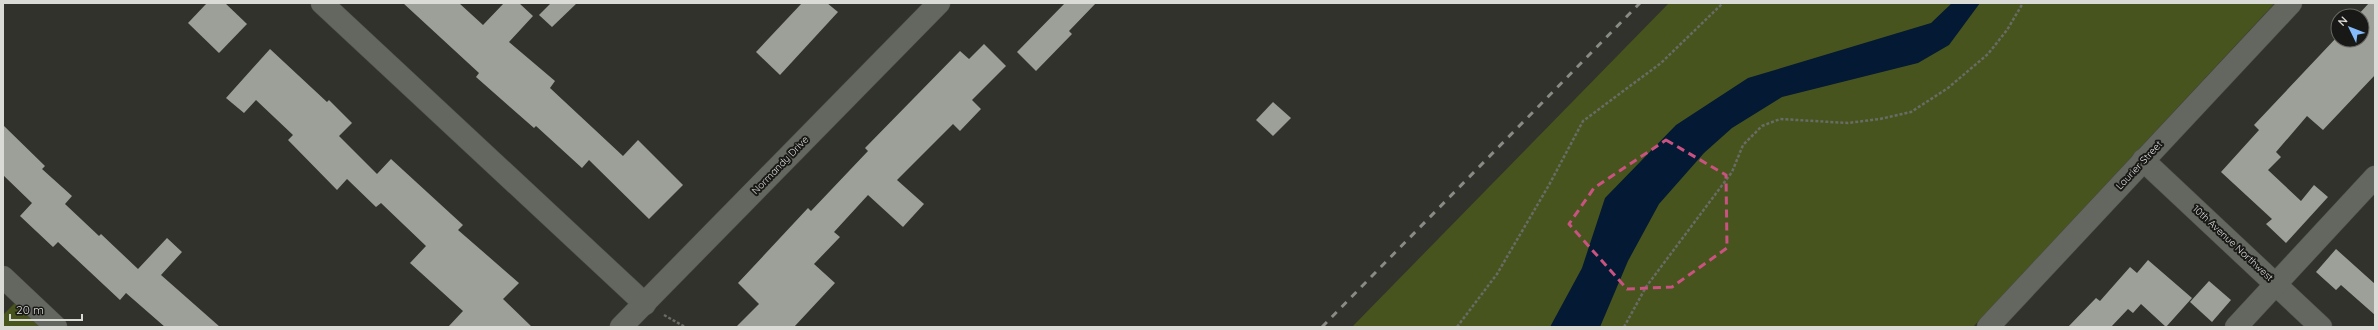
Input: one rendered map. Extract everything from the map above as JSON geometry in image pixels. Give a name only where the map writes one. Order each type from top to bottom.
[{"type":"street","points":[[322,3],[645,304]]},
{"type":"street","name":"Laurier Street","points":[[1988,327],[2291,3]]},
{"type":"street","name":"Normandy Drive","points":[[621,327],[936,4]]},
{"type":"street","name":"10th Avenue Northwest","points":[[2144,160],[2321,327]]},
{"type":"street","points":[[2236,327],[2375,176]]},
{"type":"street","points":[[3,277],[56,327]]},
{"type":"path","points":[[1457,327],[1497,274],[1549,185],[1583,121],[1662,63],[1723,3]]},
{"type":"path","points":[[1624,327],[1646,287],[1732,172],[1743,145],[1762,126],[1780,119],[1848,123],[1880,119],[1911,112],[1948,88],[1988,54],[2007,30],[2023,3]]},
{"type":"highlighted area","points":[[1666,140],[1726,175],[1727,248],[1672,287],[1627,289],[1569,224],[1594,188]]},
{"type":"green space","points":[[1669,3],[2275,3],[1973,327],[1352,327]]},
{"type":"green space","points":[[18,300],[48,327],[3,327],[3,315]]},
{"type":"water","points":[[1952,3],[1980,3],[1949,45],[1918,63],[1782,97],[1732,128],[1704,153],[1659,204],[1628,261],[1600,327],[1550,327],[1582,268],[1605,198],[1676,125],[1748,78],[1931,23]]},
{"type":"building","points":[[207,3],[225,3],[247,24],[219,53],[188,23]]},
{"type":"building","points":[[403,3],[459,3],[483,25],[504,3],[519,3],[533,16],[509,42],[555,81],[550,88],[623,156],[638,140],[683,185],[649,219],[589,160],[582,168],[536,126],[534,128],[476,77],[479,73]]},
{"type":"building","points":[[551,3],[577,3],[552,27],[539,15]]},
{"type":"building","points":[[802,3],[827,3],[838,12],[780,75],[756,52]]},
{"type":"building","points":[[1065,3],[1096,3],[1069,31],[1072,34],[1036,71],[1017,52]]},
{"type":"building","points":[[2369,3],[2375,3],[2375,75],[2323,130],[2307,116],[2276,152],[2281,157],[2268,170],[2301,201],[2314,185],[2328,197],[2286,243],[2266,224],[2272,219],[2221,172],[2259,130],[2254,125],[2330,44],[2330,48],[2370,48],[2370,8],[2364,8]]},
{"type":"building","points":[[984,44],[1006,66],[972,100],[981,109],[960,131],[953,124],[897,180],[924,204],[903,227],[868,195],[834,232],[840,237],[814,264],[835,283],[794,327],[736,327],[759,304],[738,283],[808,208],[811,211],[868,151],[865,148],[960,51],[969,59]]},
{"type":"building","points":[[270,49],[327,102],[329,100],[352,123],[339,136],[377,174],[391,159],[463,225],[458,230],[519,283],[503,299],[532,327],[448,327],[463,311],[410,263],[426,246],[381,203],[376,207],[347,179],[337,190],[288,140],[293,135],[256,100],[244,113],[226,98]]},
{"type":"building","points":[[1273,102],[1291,118],[1273,136],[1256,120]]},
{"type":"building","points":[[3,125],[45,166],[42,169],[72,196],[65,204],[99,236],[101,234],[138,269],[167,238],[182,252],[161,275],[220,327],[165,327],[126,293],[120,300],[58,242],[53,247],[20,216],[32,203],[3,175]]},
{"type":"building","points":[[2336,249],[2375,284],[2375,315],[2341,285],[2336,290],[2316,272]]},
{"type":"building","points":[[2148,260],[2192,298],[2166,327],[2141,304],[2133,313],[2128,309],[2111,327],[2068,327],[2096,298],[2100,301],[2130,267],[2137,273]]},
{"type":"building","points":[[2209,281],[2231,300],[2212,322],[2190,302]]},
{"type":"railway","points":[[1322,327],[1640,3]]}]
